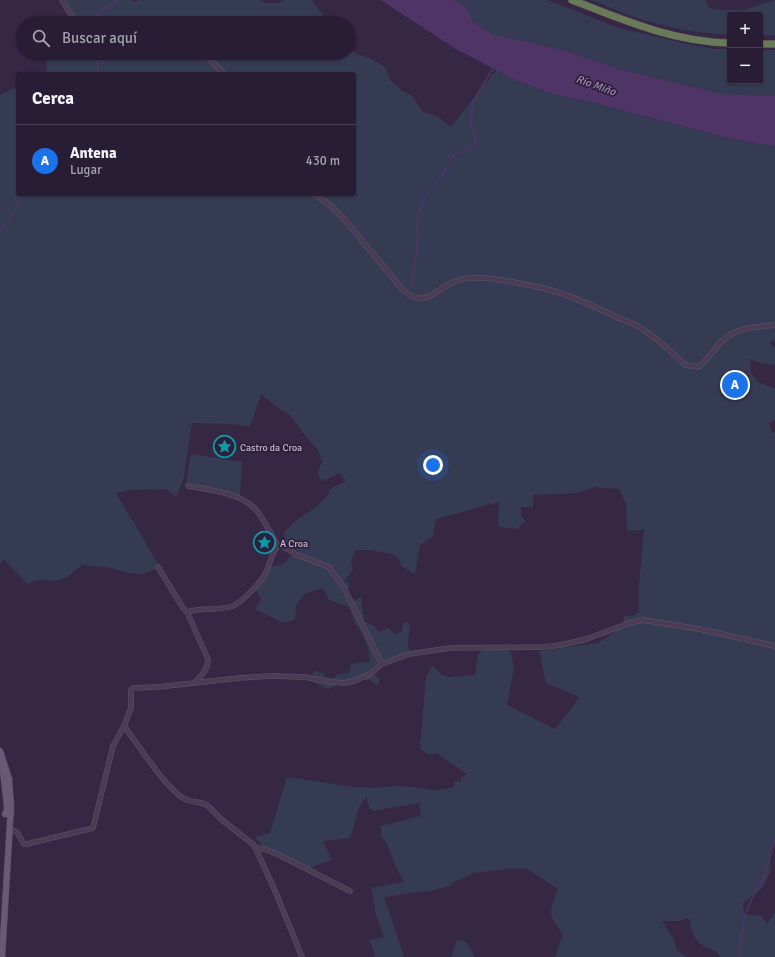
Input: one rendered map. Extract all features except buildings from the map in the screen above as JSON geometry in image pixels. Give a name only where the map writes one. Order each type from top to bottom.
[{"type":"highway","points":[[572,0],[656,32],[706,42],[727,43]]},
{"type":"highway","points":[[763,44],[775,44]]},
{"type":"main road","points":[[1,752],[9,780],[5,813],[10,829],[2,931],[2,957]]},
{"type":"street","points":[[62,0],[72,16]]},
{"type":"street","points":[[211,60],[222,72]]},
{"type":"street","points":[[317,196],[330,205],[344,219],[403,290],[413,298],[422,299],[431,296],[457,280],[471,277],[486,278],[544,289],[584,302],[641,328],[667,348],[684,364],[698,367],[730,334],[738,330],[775,325]]},
{"type":"street","points":[[188,486],[238,498],[248,503],[256,510],[278,546],[282,546],[295,554],[329,567],[344,588],[382,664]]},
{"type":"street","points":[[187,612],[231,606],[238,603],[264,576],[274,551],[278,546]]},
{"type":"street","points":[[158,567],[187,612],[208,659],[208,664],[204,672],[194,683]]},
{"type":"street","points":[[10,829],[17,832],[24,844],[27,844],[93,828],[113,746],[124,726],[131,708],[131,690],[133,688],[158,688],[194,683],[272,676],[305,676],[330,682],[345,683],[370,674],[382,664],[409,654],[451,648],[544,648],[587,639],[629,623],[642,620],[699,629],[775,646]]},
{"type":"street","points":[[124,726],[166,782],[183,798],[192,802],[204,803],[222,820],[254,844],[302,957]]},
{"type":"street","points":[[255,848],[265,849],[279,855],[350,891]]},
{"type":"shaded area","points":[[66,0],[131,0],[134,2],[139,0],[260,0],[266,3],[278,3],[284,0],[311,0],[323,16],[73,16]]},
{"type":"shaded area","points":[[454,0],[548,0],[616,27],[683,43],[715,49],[727,49],[727,84],[763,84],[763,50],[775,50],[775,96],[723,94],[618,69],[567,51],[492,34],[474,22],[464,5]]},
{"type":"shaded area","points":[[591,0],[706,0],[709,8],[721,10],[744,10],[775,0],[775,35],[763,36],[763,12],[727,12],[727,35],[682,30],[639,19]]},
{"type":"shaded area","points":[[356,53],[372,59],[386,68],[390,80],[401,90],[412,96],[422,111],[438,117],[451,127],[496,70],[517,81],[553,94],[591,102],[728,138],[775,146],[775,340],[770,342],[772,347],[775,347],[775,365],[761,363],[750,359],[751,373],[758,382],[775,389],[775,420],[769,423],[771,431],[775,433],[775,841],[770,852],[771,869],[766,881],[762,888],[743,903],[744,914],[755,916],[761,915],[767,924],[775,912],[775,957],[720,957],[713,949],[704,946],[698,941],[692,932],[689,918],[677,921],[662,921],[675,941],[676,950],[687,957],[555,957],[563,934],[554,922],[551,913],[558,889],[527,869],[513,868],[474,873],[451,883],[450,886],[435,890],[384,897],[404,957],[375,957],[370,940],[384,937],[376,915],[371,888],[404,882],[387,845],[381,836],[381,826],[421,816],[419,803],[373,811],[369,807],[366,797],[358,812],[350,838],[323,841],[332,860],[309,868],[267,851],[255,837],[270,833],[287,777],[353,787],[374,788],[397,786],[435,790],[454,787],[454,781],[461,782],[461,778],[467,774],[436,753],[429,755],[420,748],[426,677],[432,665],[442,675],[449,677],[475,675],[478,654],[486,648],[511,652],[514,669],[507,705],[555,729],[580,697],[546,683],[539,651],[597,643],[623,625],[624,616],[633,616],[639,612],[639,584],[644,530],[627,531],[626,504],[619,489],[595,487],[577,493],[533,495],[533,507],[521,507],[521,515],[525,521],[517,529],[498,527],[499,502],[436,519],[433,536],[420,545],[415,575],[402,566],[398,558],[391,554],[370,550],[355,550],[351,561],[353,569],[344,582],[350,583],[347,591],[354,601],[361,597],[364,621],[374,626],[378,632],[388,628],[395,634],[402,632],[402,626],[405,621],[410,624],[408,643],[410,654],[378,667],[373,673],[380,680],[377,686],[370,680],[363,680],[353,685],[337,685],[328,689],[311,681],[314,671],[323,673],[325,677],[333,678],[338,674],[349,673],[351,664],[370,662],[369,651],[361,631],[355,624],[349,607],[329,600],[323,588],[304,594],[296,606],[295,620],[284,623],[255,609],[261,599],[258,595],[256,587],[270,566],[278,566],[283,564],[292,553],[284,542],[284,532],[297,520],[315,508],[328,495],[330,489],[346,481],[339,473],[322,481],[318,473],[323,461],[317,449],[302,432],[291,416],[261,394],[250,427],[230,424],[192,423],[183,481],[176,497],[166,489],[129,490],[116,493],[160,567],[143,574],[128,573],[107,567],[82,565],[65,578],[53,581],[36,580],[28,584],[3,559],[0,565],[0,95],[16,88],[16,196],[356,196],[356,72],[46,72],[47,61],[356,60]]},
{"type":"shaded area","points":[[191,454],[242,462],[240,496],[186,484]]},
{"type":"shaded area","points":[[457,940],[466,942],[475,957],[451,957]]},
{"type":"water","name":"Río Miño","points":[[381,0],[454,0],[464,5],[474,22],[492,34],[567,51],[618,69],[723,94],[775,96],[775,146],[728,138],[591,102],[553,94],[517,81],[454,48]]},
{"type":"waterway","points":[[97,16],[101,10],[119,0]]},
{"type":"waterway","points":[[97,60],[98,72]]},
{"type":"waterway","points":[[411,288],[417,250],[418,216],[424,197],[440,179],[453,156],[475,145],[475,138],[471,125],[473,101],[494,67]]},
{"type":"waterway","points":[[0,232],[16,208],[19,196]]},
{"type":"waterway","points":[[740,957],[739,952],[745,915],[753,896],[764,878],[775,840]]},
{"type":"place","name":"Antena","points":[[735,385]]},
{"type":"place","name":"Castro da Croa","points":[[225,447]]},
{"type":"place","name":"A Croa","points":[[265,543]]}]
